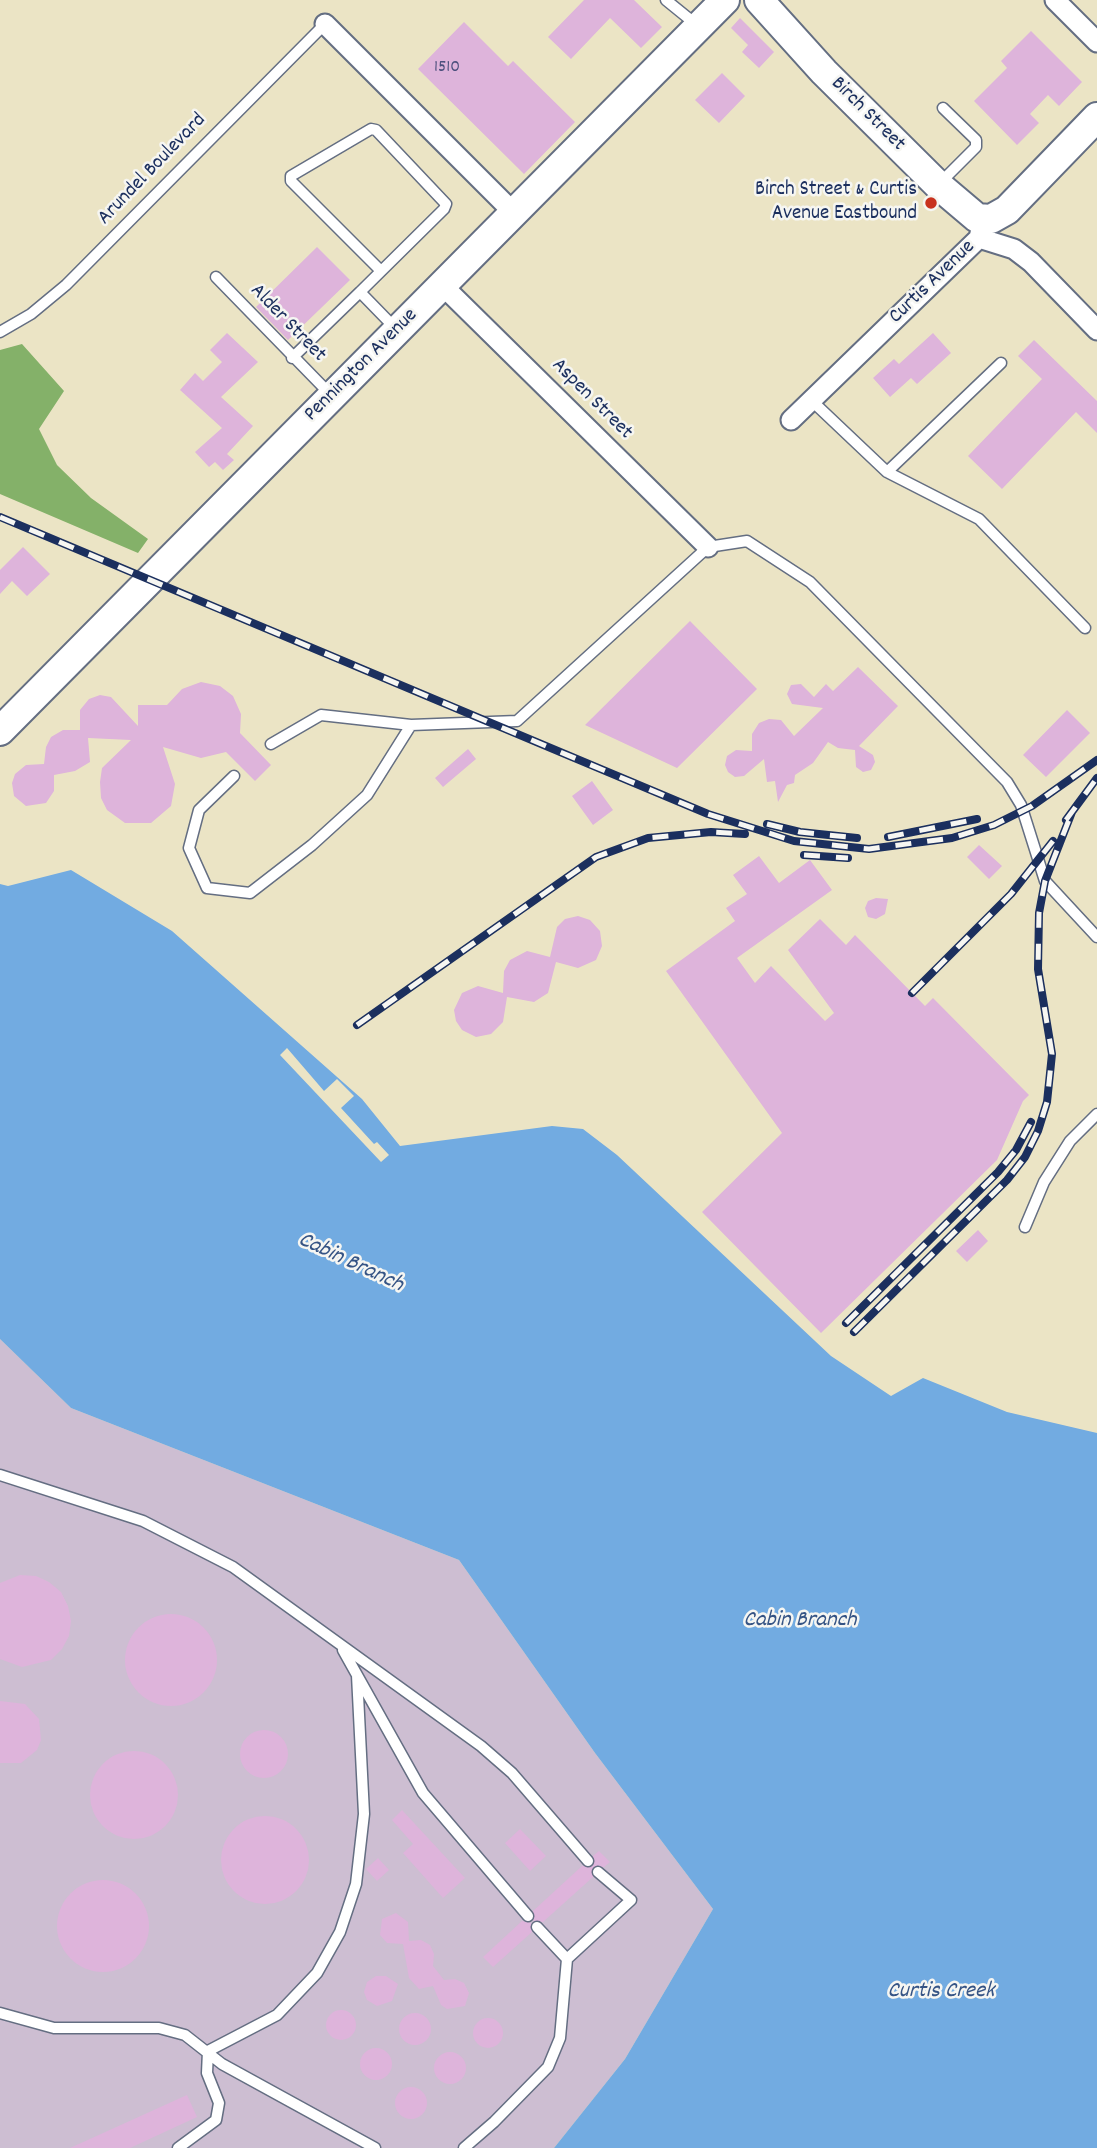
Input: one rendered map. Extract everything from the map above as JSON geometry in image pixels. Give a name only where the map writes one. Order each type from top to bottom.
[{"type":"main road","name":"Pennington Avenue","points":[[0,731],[724,0]]},
{"type":"main road","name":"Birch Street","points":[[759,0],[824,72],[981,229]]},
{"type":"main road","points":[[765,0],[781,25]]},
{"type":"main road","name":"Curtis Avenue","points":[[981,229],[1007,210],[1097,117]]},
{"type":"street","points":[[1055,0],[1097,42]]},
{"type":"street","points":[[325,24],[514,213]]},
{"type":"street","name":"Birch Street","points":[[981,229],[1031,262],[1097,330]]},
{"type":"street","name":"Curtis Avenue","points":[[791,420],[981,229]]},
{"type":"street","name":"Aspen Street","points":[[443,285],[708,547]]},
{"type":"lane","points":[[666,0],[699,26]]},
{"type":"lane","name":"Arundel Boulevard","points":[[0,332],[31,314],[66,285],[325,24]]},
{"type":"lane","points":[[938,185],[976,147],[975,140],[943,108]]},
{"type":"lane","points":[[292,358],[360,292],[444,209],[446,204],[376,130],[371,129],[291,176],[292,181],[381,271]]},
{"type":"lane","name":"Alder Street","points":[[216,277],[292,358],[332,396]]},
{"type":"lane","points":[[360,292],[397,330]]},
{"type":"lane","points":[[887,472],[1001,363]]},
{"type":"lane","points":[[811,400],[887,472],[979,519],[1085,628]]},
{"type":"lane","points":[[271,744],[321,715],[411,725],[517,720],[708,547],[747,541],[810,582],[941,712],[1007,782],[1021,805],[1045,881],[1097,937]]},
{"type":"lane","points":[[234,776],[199,810],[189,848],[207,888],[250,894],[312,845],[367,795],[411,725]]},
{"type":"lane","points":[[1025,1227],[1044,1182],[1070,1141],[1097,1114]]},
{"type":"lane","points":[[0,1475],[143,1521],[187,1541],[233,1567],[481,1746],[512,1773],[588,1861]]},
{"type":"lane","points":[[341,1646],[423,1793],[528,1916]]},
{"type":"lane","points":[[208,2051],[277,2015],[317,1973],[340,1932],[356,1884],[364,1814],[357,1675]]},
{"type":"lane","points":[[464,2148],[494,2122],[548,2067],[561,2038],[568,1959],[631,1900],[598,1872]]},
{"type":"lane","points":[[537,1927],[568,1959]]},
{"type":"lane","points":[[0,2013],[54,2028],[159,2028],[185,2035],[222,2064],[375,2148]]},
{"type":"lane","points":[[178,2148],[216,2120],[219,2103],[207,2073],[208,2051]]},
{"type":"shaded area","points":[[0,1339],[71,1408],[459,1560],[595,1753],[713,1909],[625,2059],[554,2148],[0,2148]]},
{"type":"green space","points":[[22,344],[64,391],[39,429],[57,465],[91,498],[148,539],[138,553],[0,494],[0,350]]},
{"type":"water","name":"Cabin Branch","points":[[71,870],[172,931],[362,1099],[400,1146],[552,1126],[583,1129],[617,1155],[831,1356],[891,1396],[923,1378],[1007,1412],[1097,1433],[1097,2148],[554,2148],[625,2059],[713,1909],[595,1753],[459,1560],[71,1408],[0,1339],[0,884],[8,886]]},
{"type":"pier","points":[[287,1048],[324,1091],[337,1079],[354,1096],[341,1108],[374,1144],[377,1142],[389,1155],[381,1162],[280,1055]]},
{"type":"building","points":[[584,0],[634,0],[662,27],[641,48],[610,18],[571,59],[548,37]]},
{"type":"building","points":[[740,18],[774,52],[759,68],[742,52],[748,45],[731,28]]},
{"type":"building","points":[[464,22],[508,66],[513,61],[575,122],[524,174],[418,69]]},
{"type":"building","points":[[1031,31],[1082,82],[1059,106],[1048,95],[1030,114],[1039,123],[1017,145],[974,101],[1007,68],[1001,61]]},
{"type":"building","points":[[722,73],[745,96],[719,123],[695,100]]},
{"type":"building","points":[[317,247],[350,280],[288,340],[256,307]]},
{"type":"building","points":[[227,333],[258,362],[221,397],[253,426],[227,454],[234,460],[223,470],[215,462],[209,467],[195,452],[222,428],[180,390],[195,373],[203,381],[222,362],[210,350]]},
{"type":"building","points":[[933,333],[951,353],[917,384],[911,378],[890,397],[873,378],[894,359],[899,364]]},
{"type":"building","points":[[1034,340],[1097,401],[1097,433],[1076,412],[1002,489],[968,456],[1042,379],[1018,356]]},
{"type":"building","points":[[23,547],[50,574],[27,596],[12,581],[0,594],[0,570]]},
{"type":"building","points":[[690,621],[757,689],[677,768],[585,725]]},
{"type":"building","points":[[858,667],[898,706],[859,746],[873,755],[875,762],[871,770],[863,772],[856,767],[855,750],[838,748],[828,742],[813,763],[795,775],[794,783],[787,785],[778,802],[775,781],[767,782],[764,759],[744,776],[735,777],[728,772],[725,765],[727,756],[736,750],[752,751],[752,734],[759,723],[769,719],[781,720],[794,736],[823,708],[792,704],[787,694],[791,685],[801,684],[814,697],[826,684],[833,691]]},
{"type":"building","points":[[201,682],[220,686],[233,696],[241,714],[240,733],[271,765],[255,781],[226,752],[201,758],[163,747],[175,784],[171,806],[151,823],[125,823],[107,810],[101,798],[100,782],[102,768],[131,740],[88,738],[90,762],[75,771],[54,775],[54,791],[46,803],[26,806],[14,796],[12,783],[15,774],[26,765],[44,764],[46,747],[51,737],[63,730],[80,730],[80,710],[89,699],[100,695],[111,697],[138,726],[138,705],[167,705],[182,689]]},
{"type":"building","points":[[1067,710],[1090,733],[1046,777],[1023,755]]},
{"type":"building","points":[[468,749],[476,759],[443,787],[435,778]]},
{"type":"building","points":[[592,781],[613,810],[593,825],[572,796]]},
{"type":"building","points":[[979,845],[1002,866],[989,879],[967,857]]},
{"type":"building","points":[[759,856],[779,883],[810,860],[832,890],[737,958],[755,983],[771,966],[825,1021],[834,1013],[788,950],[820,919],[846,945],[855,935],[925,1006],[933,998],[1029,1095],[1023,1101],[997,1160],[821,1333],[702,1212],[782,1133],[666,971],[735,921],[726,908],[747,894],[733,875]]},
{"type":"building","points":[[876,898],[888,899],[885,914],[876,919],[868,917],[865,908],[868,901]]},
{"type":"building","points":[[578,916],[590,920],[600,931],[602,946],[596,960],[578,968],[556,962],[548,993],[534,1002],[507,997],[503,1022],[491,1034],[476,1037],[462,1030],[456,1021],[454,1010],[462,993],[478,986],[503,993],[504,971],[510,960],[527,951],[550,957],[557,927],[565,919]]},
{"type":"building","points":[[978,1230],[988,1241],[967,1262],[956,1251]]},
{"type":"building","points":[[20,1575],[36,1576],[61,1592],[71,1621],[69,1636],[62,1649],[51,1660],[22,1667],[0,1659],[0,1583]]},
{"type":"building","points":[[171,1614],[188,1618],[203,1628],[213,1643],[217,1660],[213,1677],[203,1692],[188,1702],[171,1706],[154,1702],[139,1692],[129,1677],[125,1660],[129,1643],[139,1628],[154,1618]]},
{"type":"building","points":[[0,1701],[25,1704],[39,1719],[41,1740],[37,1750],[21,1763],[0,1763]]},
{"type":"building","points":[[264,1730],[281,1737],[288,1754],[281,1771],[264,1778],[247,1771],[240,1754],[247,1737]]},
{"type":"building","points":[[134,1751],[151,1755],[165,1764],[174,1778],[178,1795],[174,1812],[165,1826],[151,1835],[134,1839],[117,1835],[103,1826],[94,1812],[90,1795],[94,1778],[103,1764],[117,1755]]},
{"type":"building","points":[[402,1810],[465,1878],[443,1898],[403,1853],[413,1844],[392,1820]]},
{"type":"building","points":[[265,1816],[290,1823],[302,1835],[309,1860],[302,1885],[290,1897],[265,1904],[240,1897],[228,1885],[221,1860],[228,1835],[240,1823]]},
{"type":"building","points":[[520,1829],[546,1856],[530,1871],[505,1843]]},
{"type":"building","points":[[599,1851],[610,1862],[604,1867],[593,1867],[593,1877],[543,1922],[534,1921],[533,1911],[582,1866],[593,1866],[593,1856]]},
{"type":"building","points":[[378,1858],[389,1870],[377,1881],[366,1869]]},
{"type":"building","points":[[103,1880],[121,1884],[135,1894],[145,1908],[149,1926],[145,1944],[135,1958],[121,1968],[103,1972],[85,1968],[71,1958],[61,1944],[57,1926],[61,1908],[71,1894],[85,1884]]},
{"type":"building","points":[[396,1913],[408,1922],[409,1941],[421,1940],[430,1945],[434,1954],[433,1966],[444,1980],[455,1979],[464,1983],[469,1993],[465,2006],[447,2009],[441,2005],[433,1986],[419,1989],[409,1978],[403,1944],[387,1943],[380,1935],[382,1919]]},
{"type":"building","points":[[522,1921],[531,1923],[532,1932],[493,1967],[483,1957]]},
{"type":"building","points":[[376,1976],[386,1976],[398,1984],[392,2001],[377,2006],[367,2000],[364,1992],[367,1982]]},
{"type":"building","points":[[341,2010],[352,2014],[356,2025],[352,2036],[341,2040],[330,2036],[326,2025],[330,2014]]},
{"type":"building","points":[[415,2013],[426,2018],[431,2029],[426,2040],[415,2045],[404,2040],[399,2029],[404,2018]]},
{"type":"building","points":[[488,2018],[499,2022],[503,2033],[499,2044],[488,2048],[477,2044],[473,2033],[477,2022]]},
{"type":"building","points":[[376,2048],[387,2053],[392,2064],[387,2075],[376,2080],[365,2075],[360,2064],[365,2053]]},
{"type":"building","points":[[450,2052],[461,2057],[466,2068],[461,2079],[450,2084],[439,2079],[434,2068],[439,2057]]},
{"type":"building","points":[[411,2087],[422,2092],[427,2103],[422,2114],[411,2119],[400,2114],[395,2103],[400,2092]]},
{"type":"building","points":[[187,2095],[197,2117],[130,2148],[70,2148]]},
{"type":"railway","points":[[0,517],[708,814],[794,841],[869,849],[952,838],[994,825],[1032,806],[1097,760]]},
{"type":"railway","points":[[1066,820],[1097,778]]},
{"type":"railway","points":[[854,1332],[1007,1180],[1025,1157],[1038,1131],[1047,1102],[1052,1054],[1038,969],[1039,913],[1045,881],[1072,812]]},
{"type":"railway","points":[[888,837],[977,819]]},
{"type":"railway","points":[[767,824],[800,832],[857,838]]},
{"type":"railway","points":[[357,1025],[596,857],[648,838],[711,832],[745,834]]},
{"type":"railway","points":[[912,993],[1011,894],[1053,841]]},
{"type":"railway","points":[[804,855],[848,858]]},
{"type":"railway","points":[[846,1323],[998,1172],[1016,1150],[1031,1122]]},
{"type":"place","name":"Birch Street & Curtis Avenue Eastbound","points":[[931,203]]},
{"type":"water label","name":"Curtis Creek","points":[[941,1993]]}]
